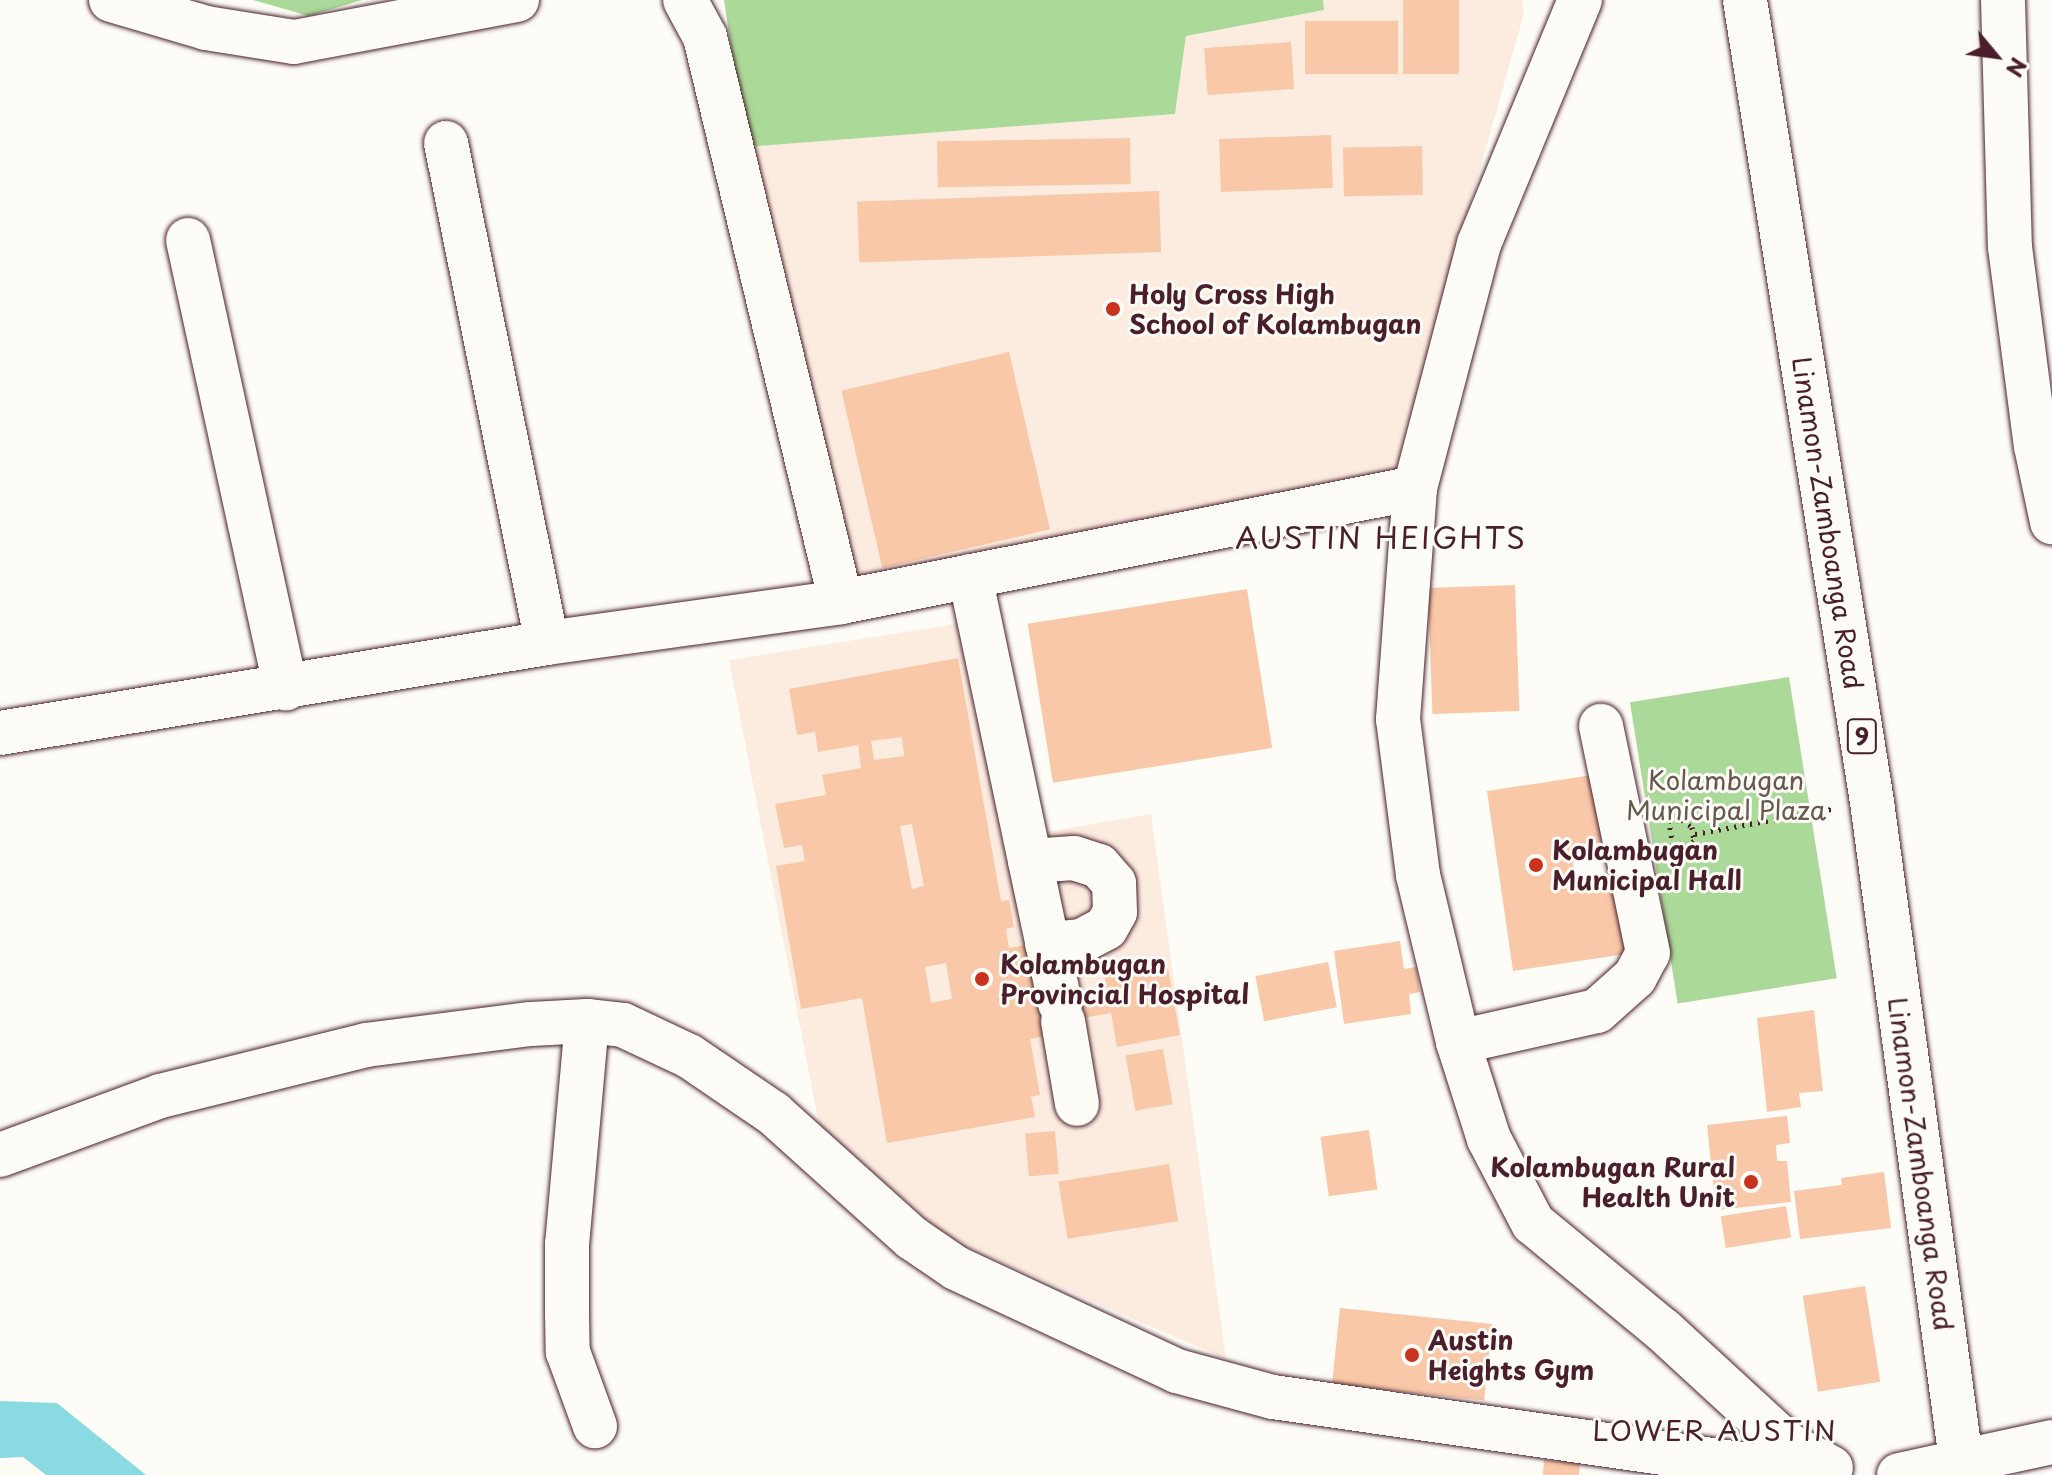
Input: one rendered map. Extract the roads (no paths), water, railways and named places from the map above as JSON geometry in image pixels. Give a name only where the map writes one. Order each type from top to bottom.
[{"type":"main road","points":[[111,0],[206,28],[294,42],[517,0]]},
{"type":"main road","points":[[685,0],[705,37],[841,602]]},
{"type":"main road","points":[[1580,0],[1479,244],[1415,488],[1398,719],[1418,875],[1458,1042],[1489,1139],[1533,1223],[1663,1330],[1787,1444],[1845,1475]]},
{"type":"main road","name":"Linamon-Zamboanga Road","points":[[1745,0],[1872,802],[1962,1469]]},
{"type":"main road","points":[[2003,0],[2010,247],[2036,446],[2052,522]]},
{"type":"main road","points":[[446,143],[547,643]]},
{"type":"main road","points":[[188,240],[286,688]]},
{"type":"main road","points":[[0,733],[547,643],[841,602],[1415,488]]},
{"type":"main road","points":[[970,576],[1062,1013],[1077,1104]]},
{"type":"main road","points":[[1458,1042],[1597,1011],[1635,977],[1648,953],[1601,726]]},
{"type":"main road","points":[[1030,861],[1074,858],[1099,866],[1114,883],[1115,912],[1106,928],[1082,941],[1047,944]]},
{"type":"main road","points":[[587,1021],[567,1244],[567,1313],[568,1352],[595,1426]]},
{"type":"main road","points":[[0,1155],[160,1096],[366,1045],[587,1021],[623,1025],[689,1056],[773,1113],[912,1238],[956,1268],[1028,1306],[1177,1371],[1273,1397],[1816,1475]]},
{"type":"main road","points":[[1899,1475],[1962,1469],[2052,1442]]},
{"type":"water","points":[[0,1401],[57,1403],[146,1475],[46,1475],[23,1457],[0,1458]]},
{"type":"place","name":"Holy Cross High School of Kolambugan","points":[[1113,309]]},
{"type":"place","name":"Kolambugan Municipal Hall","points":[[1536,865]]},
{"type":"place","name":"Kolambugan Provincial Hospital","points":[[982,979]]},
{"type":"place","name":"Kolambugan Rural Health Unit","points":[[1751,1182]]},
{"type":"place","name":"Austin Heights Gym","points":[[1412,1355]]},
{"type":"district","name":"AUSTIN HEIGHTS","points":[[1381,537]]},
{"type":"district","name":"LOWER AUSTIN","points":[[1715,1430]]},
{"type":"park label","name":"Kolambugan Municipal Plaza","points":[[1726,795]]}]
